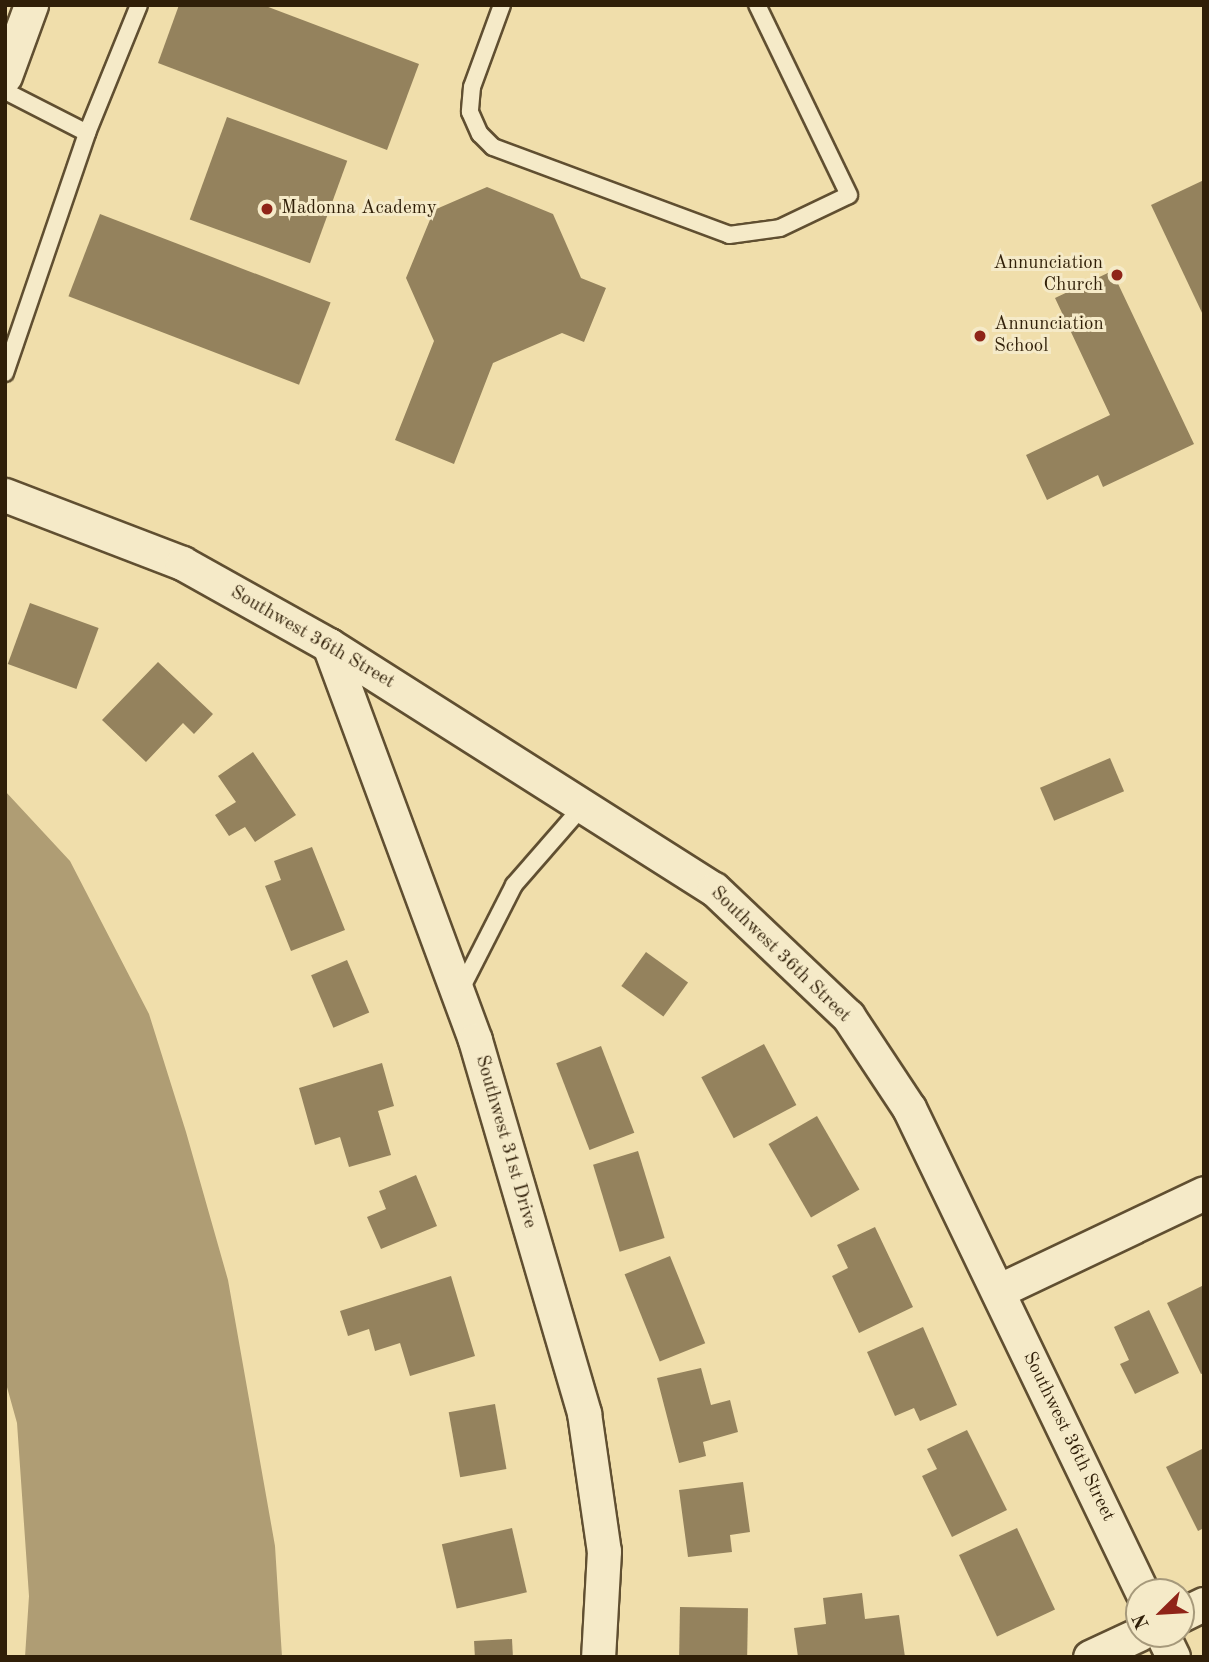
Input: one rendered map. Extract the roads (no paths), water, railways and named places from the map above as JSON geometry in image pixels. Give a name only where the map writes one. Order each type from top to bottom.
[{"type":"street","points":[[5,76],[32,5]]},
{"type":"street","name":"Southwest 36th Street","points":[[5,495],[182,563],[329,645],[713,889],[848,1016],[909,1108],[1135,1578]]},
{"type":"street","name":"Southwest 31st Drive","points":[[329,645],[458,995],[584,1413],[604,1551],[598,1657]]},
{"type":"street","points":[[998,1291],[1204,1193]]},
{"type":"street","points":[[1090,1657],[1125,1641]]},
{"type":"lane","points":[[5,373],[87,133],[138,5]]},
{"type":"lane","points":[[502,5],[472,87],[470,112],[480,134],[494,147],[729,235],[780,228],[849,195],[757,5]]},
{"type":"lane","points":[[5,91],[87,133]]},
{"type":"lane","points":[[458,995],[514,885],[583,806]]},
{"type":"place","name":"Madonna Academy","points":[[267,209]]},
{"type":"place","name":"Annunciation Church","points":[[1117,275]]},
{"type":"place","name":"Annunciation School","points":[[980,336]]}]
